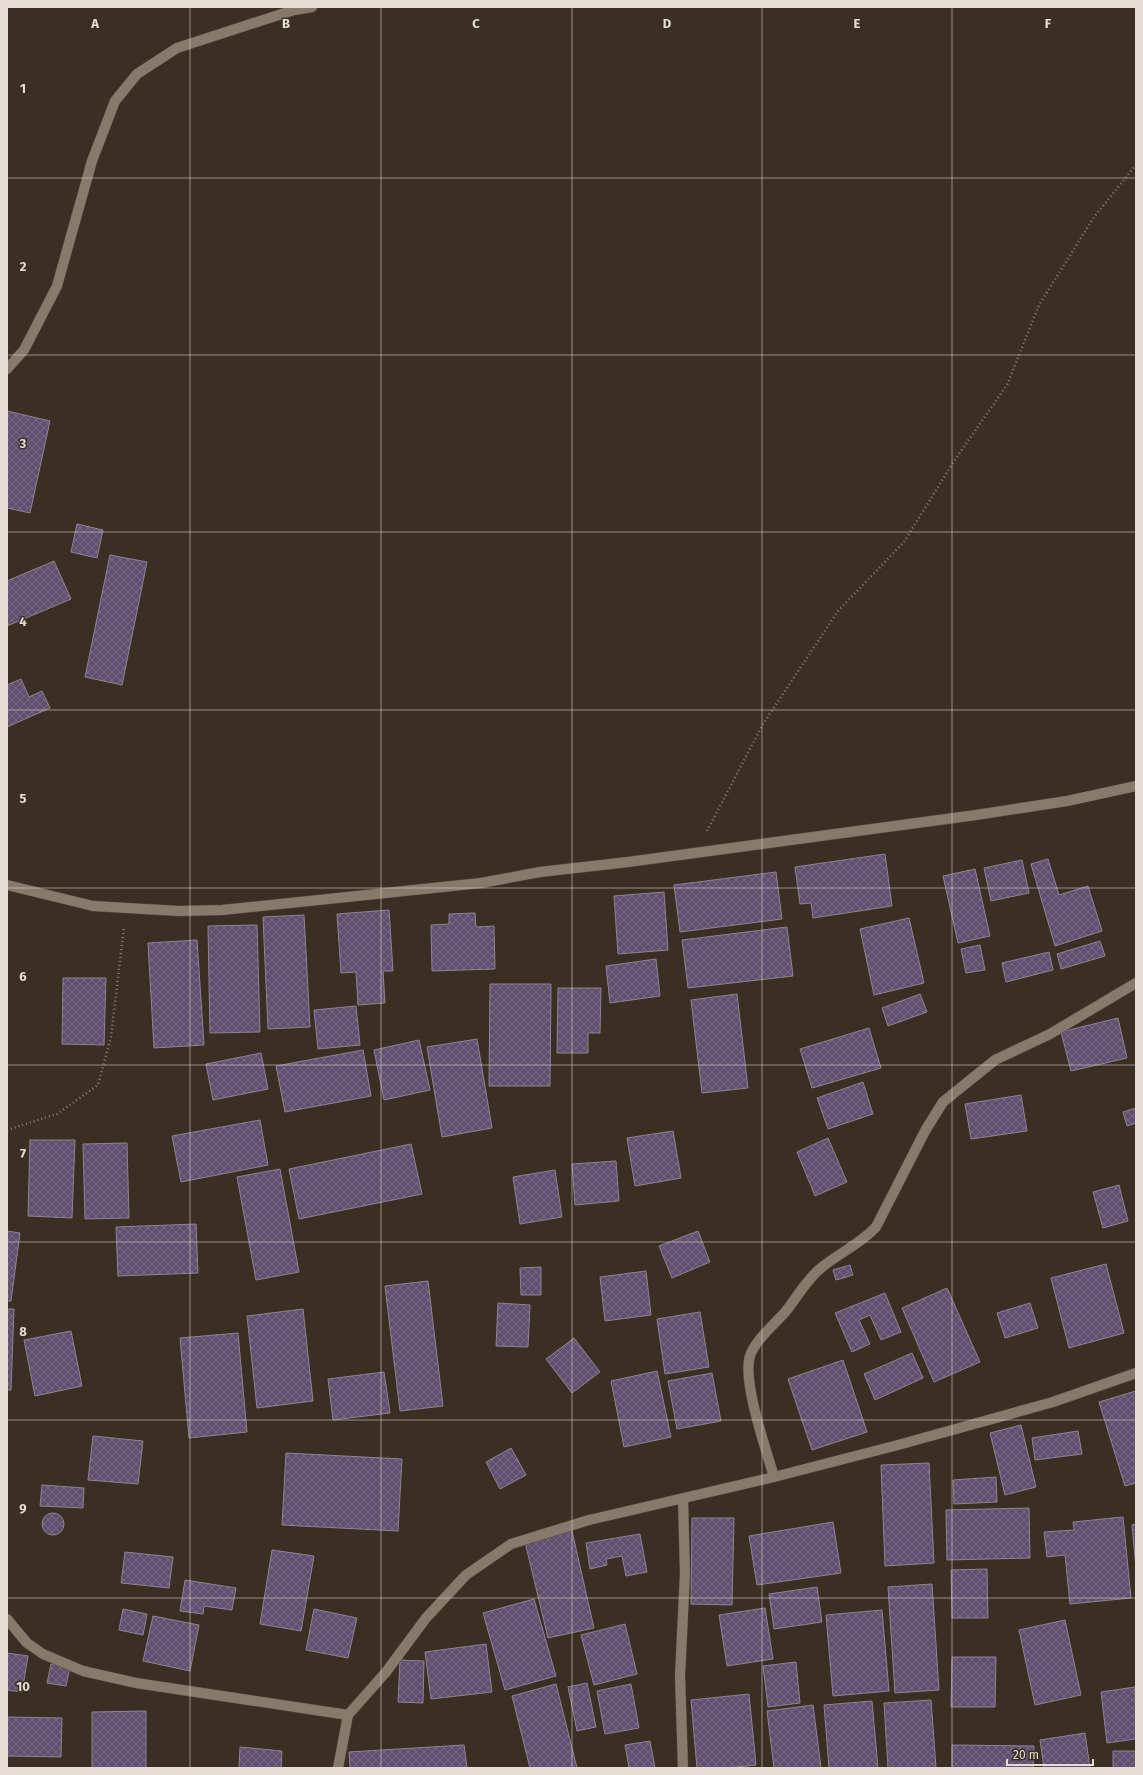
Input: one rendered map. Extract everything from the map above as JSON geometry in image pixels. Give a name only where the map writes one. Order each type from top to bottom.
[{"type":"street","points":[[7,369],[24,350],[57,286],[92,161],[114,101],[137,74],[177,48],[294,10],[312,7]]},
{"type":"street","points":[[7,885],[93,906],[179,911],[261,907],[481,883],[540,872],[696,853],[983,814],[1066,801],[1136,786]]},
{"type":"street","points":[[774,1477],[749,1387],[750,1356],[765,1333],[786,1311],[816,1272],[830,1260],[864,1239],[876,1227],[925,1131],[943,1102],[995,1060],[1050,1034],[1136,983]]},
{"type":"street","points":[[338,1768],[348,1714],[386,1672],[426,1618],[466,1575],[511,1544],[589,1520],[774,1477],[898,1445],[1054,1402],[1136,1373]]},
{"type":"street","points":[[683,1498],[685,1573],[680,1676],[683,1768]]},
{"type":"street","points":[[7,1619],[27,1643],[42,1654],[83,1671],[136,1683],[348,1714]]},
{"type":"path","points":[[696,853],[763,724],[838,611],[904,542],[954,461],[1007,384],[1040,305],[1094,216],[1136,165]]},
{"type":"path","points":[[7,1130],[58,1114],[98,1085],[111,1037],[126,908]]},
{"type":"building","points":[[7,411],[50,421],[30,513],[7,508]]},
{"type":"building","points":[[77,524],[103,530],[97,558],[71,552]]},
{"type":"building","points":[[110,555],[147,562],[122,685],[85,677]]},
{"type":"building","points":[[54,561],[71,599],[7,626],[7,581]]},
{"type":"building","points":[[21,679],[29,697],[42,691],[50,708],[7,727],[7,685]]},
{"type":"building","points":[[885,854],[892,906],[813,918],[811,903],[800,904],[795,867]]},
{"type":"building","points":[[1048,859],[1059,895],[1088,886],[1102,931],[1055,946],[1031,864]]},
{"type":"building","points":[[1022,860],[1029,893],[991,901],[984,868]]},
{"type":"building","points":[[975,869],[990,936],[958,943],[943,876]]},
{"type":"building","points":[[776,872],[782,919],[680,932],[674,885]]},
{"type":"building","points":[[664,892],[668,950],[618,954],[614,896]]},
{"type":"building","points":[[389,910],[393,971],[383,971],[385,1003],[358,1005],[356,972],[341,973],[337,914]]},
{"type":"building","points":[[475,913],[476,927],[494,926],[495,969],[432,971],[431,925],[449,924],[449,914]]},
{"type":"building","points":[[304,915],[310,1027],[268,1029],[263,917]]},
{"type":"building","points":[[909,918],[924,983],[874,995],[860,929]]},
{"type":"building","points":[[257,925],[260,1032],[210,1033],[208,926]]},
{"type":"building","points":[[787,927],[793,976],[688,988],[682,940]]},
{"type":"building","points":[[197,940],[204,1045],[154,1048],[148,943]]},
{"type":"building","points":[[1100,941],[1105,956],[1061,969],[1057,954]]},
{"type":"building","points":[[980,945],[985,970],[966,973],[961,949]]},
{"type":"building","points":[[1049,952],[1053,970],[1006,982],[1002,963]]},
{"type":"building","points":[[656,959],[660,996],[610,1003],[606,966]]},
{"type":"building","points":[[63,978],[106,978],[104,1045],[62,1044]]},
{"type":"building","points":[[490,984],[551,984],[550,1086],[489,1086]]},
{"type":"building","points":[[558,988],[601,988],[600,1033],[588,1033],[588,1053],[557,1053]]},
{"type":"building","points":[[737,994],[748,1088],[702,1093],[691,1000]]},
{"type":"building","points":[[920,994],[927,1012],[888,1026],[882,1008]]},
{"type":"building","points":[[356,1006],[360,1045],[318,1049],[314,1010]]},
{"type":"building","points":[[1118,1018],[1127,1058],[1071,1071],[1061,1032]]},
{"type":"building","points":[[869,1028],[881,1068],[812,1088],[800,1049]]},
{"type":"building","points":[[477,1039],[492,1128],[442,1137],[427,1047]]},
{"type":"building","points":[[419,1040],[430,1090],[384,1100],[374,1050]]},
{"type":"building","points":[[363,1050],[371,1096],[285,1112],[276,1066]]},
{"type":"building","points":[[261,1053],[268,1089],[213,1100],[206,1064]]},
{"type":"building","points":[[863,1082],[873,1114],[828,1129],[817,1098]]},
{"type":"building","points":[[1021,1095],[1027,1131],[971,1139],[965,1104]]},
{"type":"building","points":[[1136,1108],[1136,1123],[1127,1126],[1123,1112]]},
{"type":"building","points":[[260,1120],[268,1165],[181,1182],[172,1136]]},
{"type":"building","points":[[673,1131],[681,1178],[635,1186],[627,1138]]},
{"type":"building","points":[[828,1138],[847,1182],[815,1196],[797,1152]]},
{"type":"building","points":[[30,1140],[75,1140],[72,1218],[28,1216]]},
{"type":"building","points":[[127,1143],[129,1218],[85,1219],[83,1144]]},
{"type":"building","points":[[411,1144],[422,1194],[299,1219],[289,1169]]},
{"type":"building","points":[[616,1161],[619,1201],[575,1205],[572,1164]]},
{"type":"building","points":[[280,1169],[299,1272],[256,1280],[237,1177]]},
{"type":"building","points":[[555,1170],[562,1217],[520,1224],[513,1177]]},
{"type":"building","points":[[1119,1185],[1128,1221],[1103,1228],[1093,1192]]},
{"type":"building","points":[[196,1224],[198,1273],[118,1276],[116,1227]]},
{"type":"building","points":[[7,1231],[20,1233],[11,1301],[7,1301]]},
{"type":"building","points":[[698,1231],[710,1262],[672,1278],[659,1246]]},
{"type":"building","points":[[1106,1264],[1124,1333],[1069,1348],[1051,1278]]},
{"type":"building","points":[[850,1265],[853,1275],[836,1280],[833,1270]]},
{"type":"building","points":[[541,1267],[541,1295],[521,1295],[520,1268]]},
{"type":"building","points":[[646,1271],[651,1315],[605,1321],[600,1277]]},
{"type":"building","points":[[428,1281],[443,1406],[400,1411],[385,1286]]},
{"type":"building","points":[[947,1288],[980,1362],[934,1382],[902,1308]]},
{"type":"building","points":[[885,1293],[901,1332],[881,1340],[870,1315],[859,1320],[870,1344],[852,1352],[835,1313]]},
{"type":"building","points":[[498,1303],[530,1305],[528,1347],[496,1346]]},
{"type":"building","points":[[1030,1303],[1038,1328],[1005,1338],[997,1313]]},
{"type":"building","points":[[7,1309],[14,1309],[11,1390],[7,1390]]},
{"type":"building","points":[[303,1309],[313,1401],[257,1408],[247,1316]]},
{"type":"building","points":[[700,1312],[709,1367],[665,1374],[657,1319]]},
{"type":"building","points":[[71,1331],[82,1386],[35,1396],[24,1340]]},
{"type":"building","points":[[238,1333],[247,1432],[189,1438],[180,1338]]},
{"type":"building","points":[[574,1338],[600,1372],[572,1393],[546,1359]]},
{"type":"building","points":[[912,1353],[923,1378],[875,1400],[864,1374]]},
{"type":"building","points":[[843,1360],[867,1432],[812,1450],[788,1379]]},
{"type":"building","points":[[657,1371],[671,1437],[624,1447],[611,1381]]},
{"type":"building","points":[[384,1372],[390,1413],[333,1420],[328,1379]]},
{"type":"building","points":[[712,1373],[721,1421],[677,1429],[668,1381]]},
{"type":"building","points":[[1136,1391],[1136,1483],[1125,1486],[1099,1402]]},
{"type":"building","points":[[1021,1425],[1036,1487],[1005,1495],[990,1433]]},
{"type":"building","points":[[1078,1431],[1082,1454],[1035,1460],[1032,1438]]},
{"type":"building","points":[[93,1436],[143,1441],[138,1484],[88,1480]]},
{"type":"building","points":[[511,1448],[526,1475],[500,1489],[486,1462]]},
{"type":"building","points":[[286,1453],[402,1459],[398,1531],[282,1525]]},
{"type":"building","points":[[929,1463],[934,1563],[885,1566],[881,1465]]},
{"type":"building","points":[[996,1477],[997,1502],[954,1504],[953,1480]]},
{"type":"building","points":[[42,1485],[84,1488],[83,1508],[40,1506]]},
{"type":"building","points":[[1029,1508],[1030,1558],[947,1560],[946,1510]]},
{"type":"building","points":[[53,1513],[61,1516],[64,1524],[61,1532],[53,1535],[45,1532],[42,1524],[45,1516]]},
{"type":"building","points":[[1123,1517],[1131,1598],[1070,1604],[1065,1555],[1047,1557],[1044,1532],[1074,1530],[1073,1522]]},
{"type":"building","points":[[692,1518],[734,1518],[732,1605],[691,1604]]},
{"type":"building","points":[[833,1522],[841,1573],[757,1585],[749,1536]]},
{"type":"building","points":[[1136,1524],[1136,1568],[1132,1525]]},
{"type":"building","points":[[572,1531],[594,1628],[548,1638],[525,1542]]},
{"type":"building","points":[[640,1534],[647,1572],[626,1576],[622,1556],[606,1559],[607,1565],[590,1569],[586,1543]]},
{"type":"building","points":[[272,1550],[314,1556],[301,1631],[260,1624]]},
{"type":"building","points":[[125,1552],[173,1557],[169,1588],[121,1583]]},
{"type":"building","points":[[987,1569],[988,1618],[952,1618],[951,1570]]},
{"type":"building","points":[[185,1580],[236,1588],[232,1610],[204,1606],[203,1614],[180,1611]]},
{"type":"building","points":[[932,1584],[939,1690],[895,1693],[888,1587]]},
{"type":"building","points":[[817,1587],[822,1622],[774,1629],[769,1594]]},
{"type":"building","points":[[534,1599],[556,1676],[505,1690],[483,1613]]},
{"type":"building","points":[[765,1608],[773,1659],[727,1666],[719,1615]]},
{"type":"building","points":[[123,1609],[147,1614],[143,1635],[119,1630]]},
{"type":"building","points":[[314,1609],[357,1618],[348,1658],[306,1650]]},
{"type":"building","points":[[882,1610],[889,1691],[833,1696],[826,1615]]},
{"type":"building","points":[[153,1616],[199,1625],[190,1671],[143,1661]]},
{"type":"building","points":[[1065,1620],[1081,1695],[1035,1705],[1019,1630]]},
{"type":"building","points":[[625,1624],[637,1674],[594,1685],[581,1635]]},
{"type":"building","points":[[486,1644],[492,1692],[431,1699],[425,1652]]},
{"type":"building","points":[[7,1653],[28,1656],[22,1692],[7,1690]]},
{"type":"building","points":[[952,1657],[996,1657],[995,1707],[951,1707]]},
{"type":"building","points":[[400,1660],[424,1661],[423,1703],[398,1702]]},
{"type":"building","points":[[796,1662],[800,1703],[768,1707],[763,1666]]},
{"type":"building","points":[[51,1664],[70,1667],[66,1686],[47,1683]]},
{"type":"building","points":[[587,1683],[596,1727],[577,1731],[568,1687]]},
{"type":"building","points":[[556,1684],[577,1768],[530,1768],[512,1696]]},
{"type":"building","points":[[631,1684],[639,1728],[605,1734],[597,1691]]},
{"type":"building","points":[[1135,1687],[1136,1739],[1107,1743],[1101,1692]]},
{"type":"building","points":[[749,1694],[756,1765],[727,1768],[697,1768],[691,1700]]},
{"type":"building","points":[[931,1700],[936,1768],[888,1768],[884,1703]]},
{"type":"building","points":[[872,1701],[878,1768],[829,1768],[824,1705]]},
{"type":"building","points":[[813,1705],[821,1768],[774,1768],[767,1711]]},
{"type":"building","points":[[146,1711],[146,1768],[92,1768],[92,1712]]},
{"type":"building","points":[[7,1717],[62,1718],[61,1757],[7,1756]]},
{"type":"building","points":[[1085,1733],[1090,1768],[1044,1768],[1040,1740]]},
{"type":"building","points":[[650,1741],[655,1768],[629,1768],[625,1745]]},
{"type":"building","points":[[464,1745],[467,1768],[350,1768],[349,1752]]},
{"type":"building","points":[[952,1745],[1034,1746],[1033,1768],[952,1768]]},
{"type":"building","points":[[240,1747],[282,1751],[281,1768],[239,1768]]},
{"type":"building","points":[[1113,1751],[1136,1751],[1136,1768],[1113,1768]]}]
